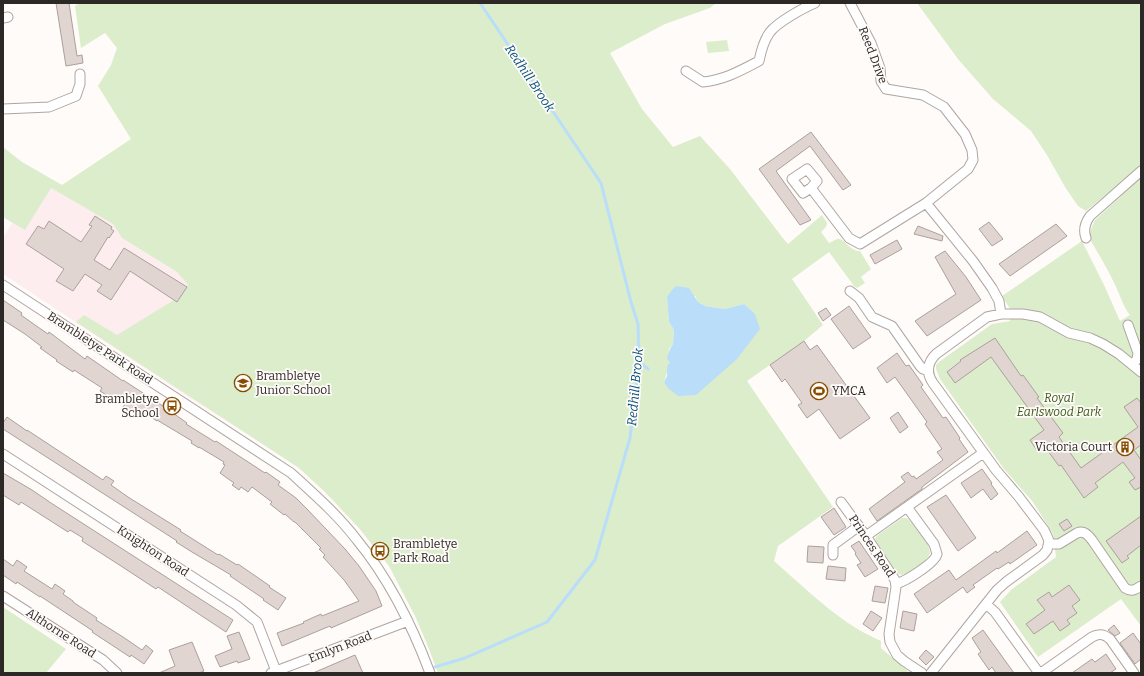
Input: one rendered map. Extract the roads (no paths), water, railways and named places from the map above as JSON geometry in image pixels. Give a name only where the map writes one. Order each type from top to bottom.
[{"type":"street","points":[[686,71],[703,82],[716,81],[741,71],[759,61],[763,45],[771,30],[790,16],[814,3]]},
{"type":"street","name":"Reed Drive","points":[[810,188],[849,238],[860,244],[926,203],[968,169],[973,160],[972,150],[965,134],[944,107],[923,95],[886,89],[881,81],[880,68],[871,43],[850,3]]},
{"type":"street","points":[[3,109],[48,107],[76,96],[80,84],[80,74]]},
{"type":"street","points":[[1086,238],[1084,232],[1085,225],[1090,216],[1141,171]]},
{"type":"street","points":[[926,203],[973,261],[992,288],[999,301],[1001,314]]},
{"type":"street","name":"Brambletye Park Road","points":[[3,285],[291,473],[314,493],[357,539],[387,582],[408,621],[430,673]]},
{"type":"street","points":[[850,291],[859,298],[872,317],[892,326],[920,366],[923,369],[928,370]]},
{"type":"street","points":[[931,673],[986,604],[1006,582],[1043,555],[1049,544],[1047,536],[1039,523],[998,473],[931,381],[928,370],[930,362],[936,354],[983,320],[991,316],[1001,314],[1023,314],[1040,317],[1070,333],[1090,338],[1103,344],[1141,372]]},
{"type":"street","points":[[1128,325],[1138,353],[1137,359],[1133,365]]},
{"type":"street","points":[[866,536],[983,453]]},
{"type":"street","name":"Knighton Road","points":[[3,454],[236,605],[257,622],[274,672]]},
{"type":"street","name":"Princes Road","points":[[841,502],[894,577],[896,584],[889,634],[892,647],[897,655],[922,673]]},
{"type":"street","points":[[896,584],[928,564],[936,558],[937,554],[934,544],[907,507]]},
{"type":"street","points":[[833,555],[833,545],[859,526]]},
{"type":"street","points":[[1049,544],[1059,544],[1077,533],[1085,532],[1089,535],[1125,588],[1128,590],[1134,590],[1141,586]]},
{"type":"street","name":"Althorne Road","points":[[3,596],[103,660],[117,673]]},
{"type":"street","points":[[986,604],[996,612],[1040,673],[1095,636],[1101,634],[1110,639],[1134,673]]},
{"type":"street","name":"Emlyn Road","points":[[274,672],[408,621]]},
{"type":"water","points":[[676,286],[689,288],[698,302],[705,306],[725,309],[744,304],[755,314],[760,329],[737,359],[696,395],[678,396],[668,388],[664,382],[670,363],[667,358],[673,344],[674,330],[669,322],[667,297]]},
{"type":"waterway","name":"Redhill Brook","points":[[435,667],[465,658],[547,622],[595,560],[630,438],[639,362],[638,324],[601,183],[480,3]]},
{"type":"waterway","points":[[639,362],[648,369]]},
{"type":"place","name":"Brambletye Junior School","points":[[243,383]]},
{"type":"place","name":"YMCA","points":[[819,391]]},
{"type":"place","name":"Brambletye School","points":[[172,406]]},
{"type":"place","name":"Victoria Court","points":[[1125,447]]},
{"type":"place","name":"Brambletye Park Road","points":[[380,551]]},
{"type":"park label","name":"Royal Earlswood Park","points":[[1059,405]]}]
